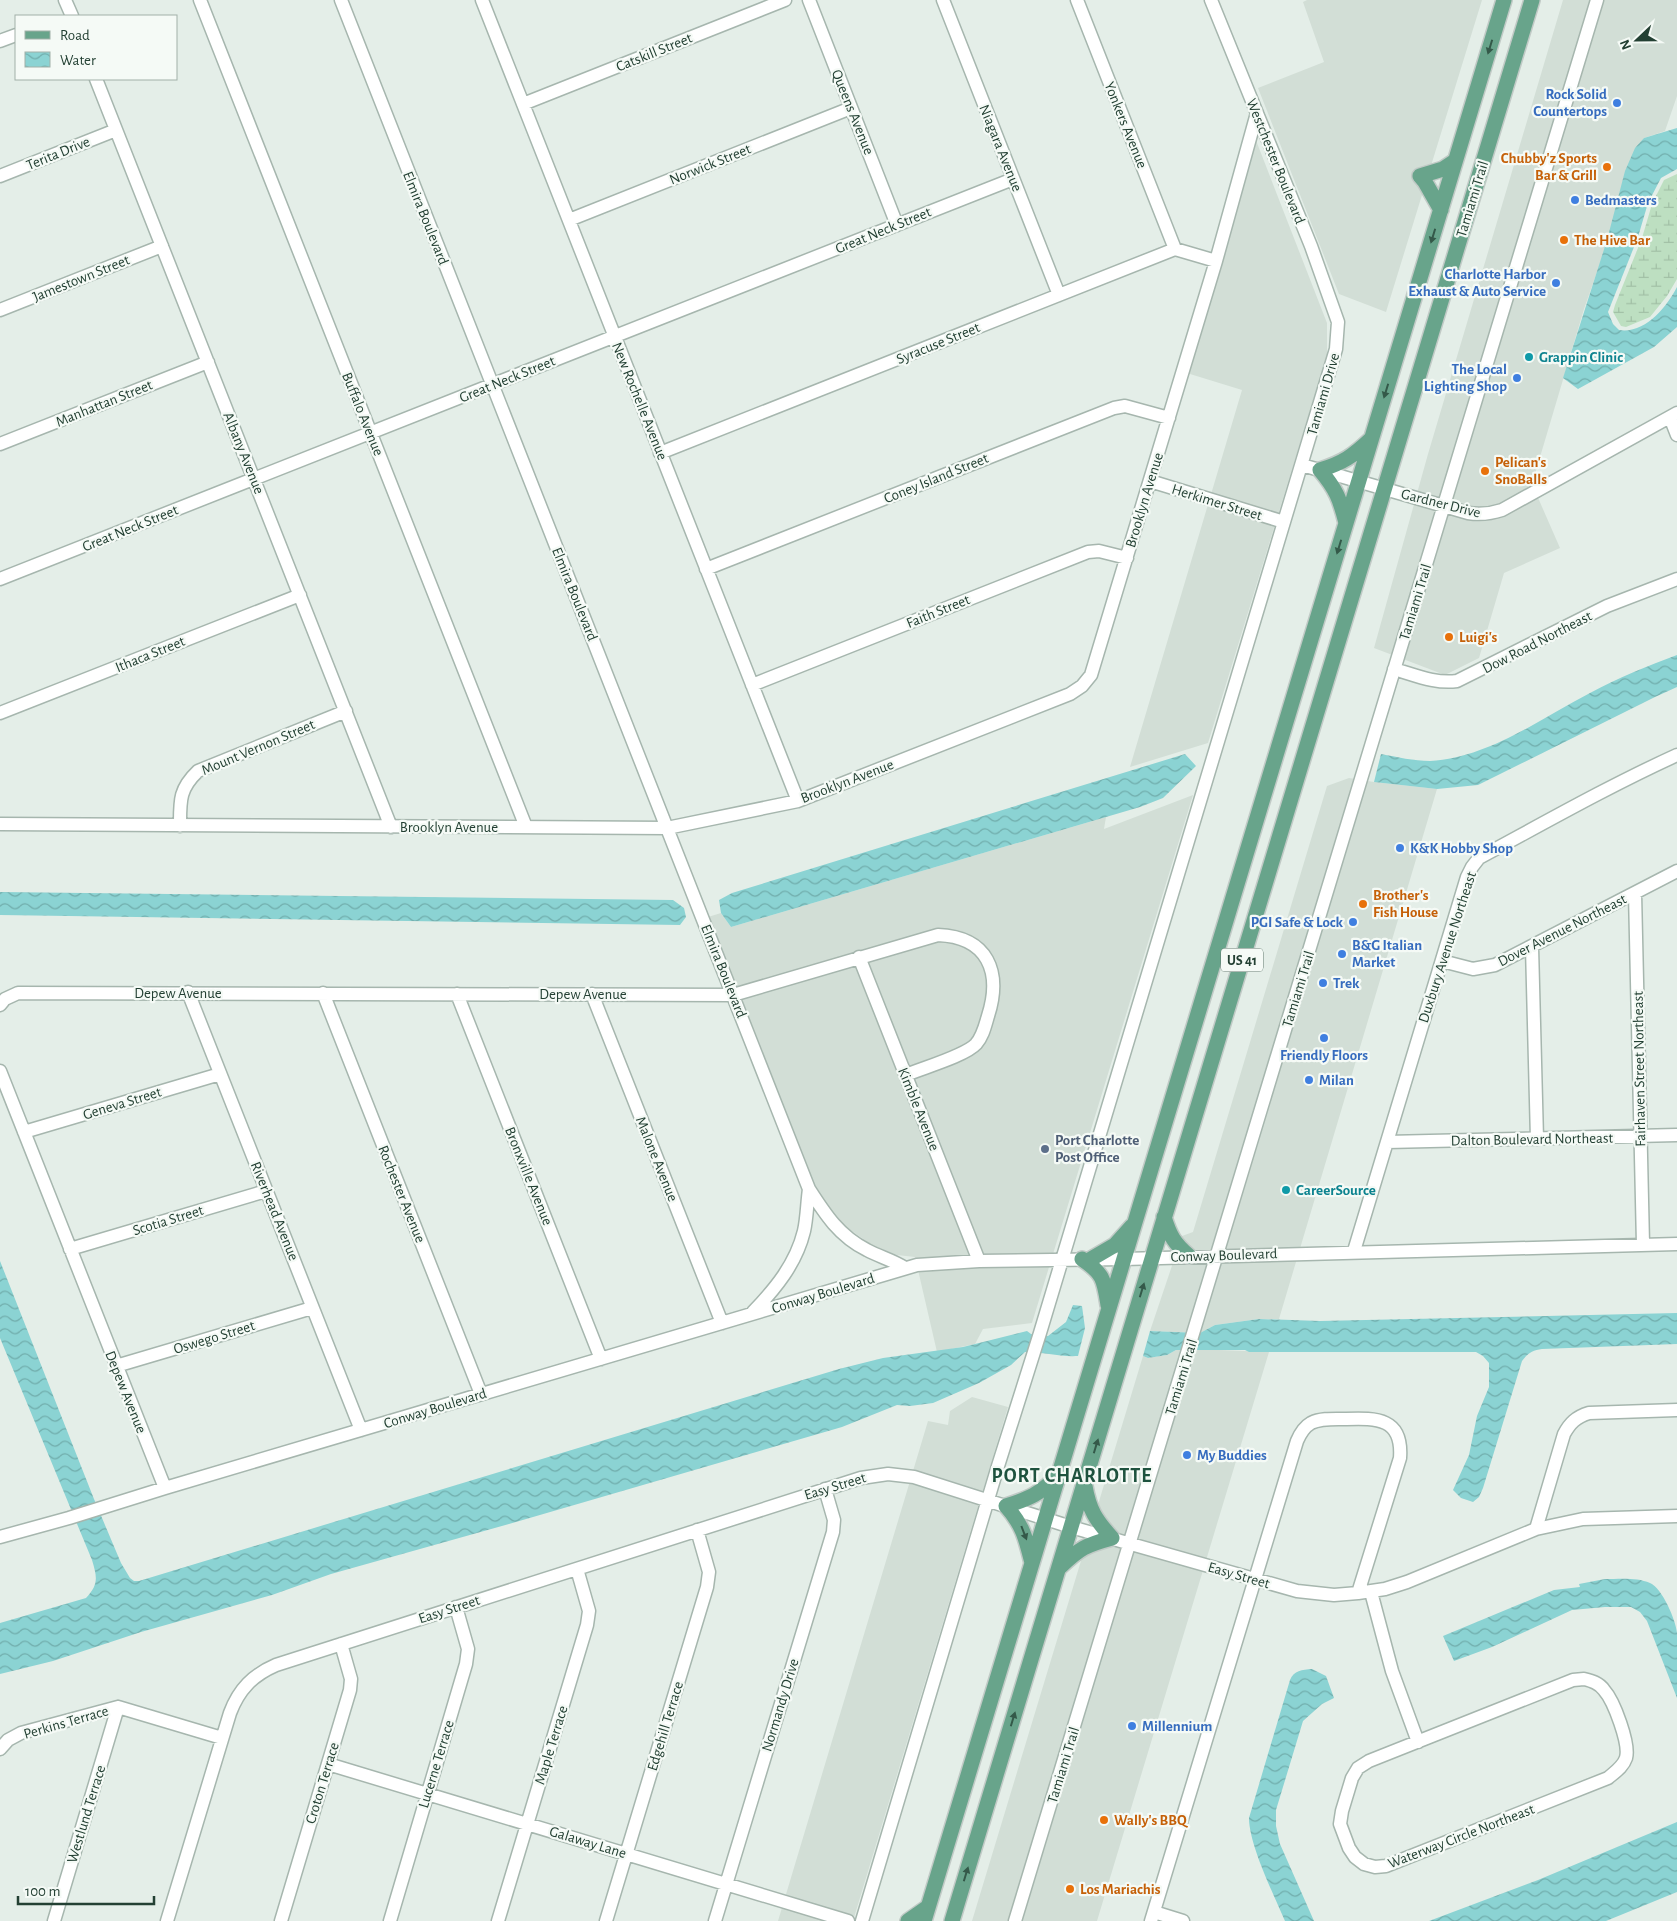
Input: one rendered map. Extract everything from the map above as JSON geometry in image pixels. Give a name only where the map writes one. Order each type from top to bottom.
[{"type":"main road","name":"Tamiami Trail","points":[[926,1914],[1504,0]]},
{"type":"main road","name":"Tamiami Trail","points":[[952,1921],[1532,0]]},
{"type":"main road","points":[[1441,210],[1420,176],[1443,169],[1455,161]]},
{"type":"main road","points":[[1346,525],[1340,500],[1332,485],[1320,470],[1340,464],[1372,438]]},
{"type":"main road","points":[[1164,1216],[1170,1236],[1177,1246],[1189,1256]]},
{"type":"main road","points":[[1109,1309],[1101,1277],[1086,1259],[1115,1245],[1135,1223]]},
{"type":"main road","points":[[1032,1564],[1025,1534],[1018,1519],[1006,1506],[1028,1500],[1041,1492],[1059,1475]]},
{"type":"main road","points":[[1059,1568],[1076,1551],[1112,1538],[1096,1519],[1088,1502],[1085,1482]]},
{"type":"main road","points":[[908,1921],[926,1914]]},
{"type":"street","points":[[65,0],[69,15]]},
{"type":"street","name":"Buffalo Avenue","points":[[200,0],[526,827]]},
{"type":"street","name":"Elmira Boulevard","points":[[341,0],[808,1189],[828,1219],[846,1237],[867,1250],[891,1259],[905,1268]]},
{"type":"street","name":"New Rochelle Avenue","points":[[482,0],[798,801]]},
{"type":"street","name":"Catskill Street","points":[[522,104],[785,0]]},
{"type":"street","name":"Queens Avenue","points":[[808,0],[897,225]]},
{"type":"street","name":"Niagara Avenue","points":[[943,0],[1059,295]]},
{"type":"street","name":"Yonkers Avenue","points":[[1077,0],[1175,249]]},
{"type":"street","name":"Westchester Boulevard","points":[[1211,0],[1311,246],[1338,322]]},
{"type":"street","name":"Tamiami Trail","points":[[1016,1921],[1597,0]]},
{"type":"street","points":[[0,41],[15,35]]},
{"type":"street","name":"Albany Avenue","points":[[96,80],[392,827]]},
{"type":"street","name":"Norwick Street","points":[[568,220],[851,108]]},
{"type":"street","name":"Brooklyn Avenue","points":[[0,824],[667,828],[798,801],[1070,694],[1082,686],[1091,675],[1216,262],[1257,113]]},
{"type":"street","name":"Terita Drive","points":[[0,176],[116,130]]},
{"type":"street","name":"Great Neck Street","points":[[0,579],[1013,179]]},
{"type":"street","name":"Jamestown Street","points":[[0,310],[162,246]]},
{"type":"street","points":[[1175,249],[1216,262]]},
{"type":"street","name":"Syracuse Street","points":[[660,452],[1175,249]]},
{"type":"street","name":"Tamiami Drive","points":[[1302,465],[1336,349],[1338,322]]},
{"type":"street","name":"Manhattan Street","points":[[0,444],[208,362]]},
{"type":"street","name":"Coney Island Street","points":[[706,569],[1114,408],[1126,406],[1169,418]]},
{"type":"street","points":[[1673,415],[1677,435]]},
{"type":"street","name":"Gardner Drive","points":[[1302,465],[1444,506],[1480,515],[1491,514],[1502,510],[1673,415]]},
{"type":"street","points":[[862,1921],[1302,465]]},
{"type":"street","name":"Herkimer Street","points":[[1150,481],[1284,522]]},
{"type":"street","name":"Faith Street","points":[[752,685],[1088,552],[1099,551],[1127,558]]},
{"type":"street","name":"Dow Road Northeast","points":[[1394,669],[1434,681],[1457,682],[1607,606],[1677,579]]},
{"type":"street","name":"Ithaca Street","points":[[0,713],[300,595]]},
{"type":"street","name":"Mount Vernon Street","points":[[180,826],[181,794],[187,781],[198,771],[346,711]]},
{"type":"street","name":"Duxbury Avenue Northeast","points":[[1354,1252],[1467,877],[1472,867],[1479,858],[1646,769],[1677,756]]},
{"type":"street","name":"Dover Avenue Northeast","points":[[1442,960],[1462,967],[1484,968],[1495,965],[1677,871]]},
{"type":"street","name":"Fairhaven Street Northeast","points":[[1635,893],[1643,1244]]},
{"type":"street","name":"Depew Avenue","points":[[0,1005],[18,993],[733,995],[938,935],[966,940],[978,949],[987,960],[993,973],[995,988],[982,1036],[975,1045],[965,1051],[906,1075]]},
{"type":"street","points":[[1532,947],[1536,1139]]},
{"type":"street","name":"Kimble Avenue","points":[[859,957],[979,1262]]},
{"type":"street","name":"Riverhead Avenue","points":[[188,992],[361,1430]]},
{"type":"street","name":"Rochester Avenue","points":[[323,993],[481,1394]]},
{"type":"street","name":"Bronxville Avenue","points":[[457,994],[601,1359]]},
{"type":"street","name":"Malone Avenue","points":[[592,994],[722,1323]]},
{"type":"street","name":"Depew Avenue","points":[[0,1071],[164,1488]]},
{"type":"street","name":"Geneva Street","points":[[24,1132],[220,1074]]},
{"type":"street","name":"Dalton Boulevard Northeast","points":[[1387,1142],[1677,1135]]},
{"type":"street","name":"Elmira Boulevard","points":[[751,1314],[776,1287],[797,1254],[804,1230],[808,1189]]},
{"type":"street","name":"Scotia Street","points":[[70,1249],[266,1191]]},
{"type":"street","name":"Conway Boulevard","points":[[1,1533],[69,1518],[164,1488],[916,1265],[1062,1259],[1124,1259],[1677,1244]]},
{"type":"street","name":"Oswego Street","points":[[116,1366],[312,1308]]},
{"type":"street","points":[[1536,1529],[1564,1434],[1570,1424],[1578,1417],[1588,1413],[1677,1410]]},
{"type":"street","points":[[1182,1921],[1153,1917],[1296,1441],[1302,1431],[1310,1424],[1321,1420],[1369,1418],[1381,1420],[1390,1425],[1398,1434],[1401,1445],[1400,1458],[1364,1592],[1418,1742]]},
{"type":"street","name":"Easy Street","points":[[167,1921],[234,1702],[244,1687],[256,1675],[276,1665],[861,1478],[888,1474],[914,1478],[1071,1527],[1255,1580],[1297,1591],[1320,1594],[1364,1592],[1407,1582],[1536,1529],[1583,1519],[1677,1516]]},
{"type":"street","name":"Normandy Drive","points":[[715,1921],[833,1532],[834,1520],[825,1489]]},
{"type":"street","name":"Edgehill Terrace","points":[[606,1921],[707,1587],[709,1572],[697,1530]]},
{"type":"street","name":"Maple Terrace","points":[[498,1921],[587,1625],[589,1611],[576,1569]]},
{"type":"street","name":"Lucerne Terrace","points":[[390,1921],[466,1664],[468,1649],[456,1607]]},
{"type":"street","name":"Croton Terrace","points":[[281,1921],[350,1690],[351,1679],[341,1644]]},
{"type":"street","name":"Waterway Circle Northeast","points":[[1584,1679],[1595,1682],[1604,1689],[1610,1698],[1628,1748],[1626,1759],[1620,1769],[1608,1778],[1386,1866],[1375,1867],[1364,1864],[1355,1857],[1349,1848],[1340,1824],[1352,1778],[1358,1768],[1369,1761],[1418,1742],[1573,1680],[1584,1679]]},
{"type":"street","name":"Perkins Terrace","points":[[0,1749],[8,1740],[21,1733],[118,1707],[222,1738]]},
{"type":"street","name":"Westlund Terrace","points":[[54,1921],[118,1707]]},
{"type":"street","name":"Galaway Lane","points":[[328,1764],[848,1921]]},
{"type":"shaded area","points":[[1307,0],[1482,0],[1386,312],[1339,294],[1258,88],[1324,62],[1303,2]]},
{"type":"shaded area","points":[[1563,0],[1677,0],[1677,96],[1665,131],[1644,138],[1584,309],[1532,484],[1560,548],[1504,573],[1479,658],[1445,675],[1374,648],[1428,454]]},
{"type":"shaded area","points":[[1250,125],[1327,323],[1327,355],[1208,743],[1130,767],[1242,390],[1177,370]]},
{"type":"shaded area","points":[[1349,778],[1437,789],[1279,1319],[1259,1319],[1215,1325],[1200,1333],[1150,1331],[1182,1236],[1193,1232],[1327,786]]},
{"type":"shaded area","points":[[1193,795],[1032,1323],[983,1329],[975,1344],[937,1352],[915,1257],[897,1255],[872,1245],[843,1225],[822,1200],[807,1170],[708,917],[721,913],[731,927],[1106,817],[1104,829]]},
{"type":"shaded area","points":[[1176,1350],[1269,1352],[1097,1921],[972,1921],[1143,1356],[1148,1358],[1167,1355]]},
{"type":"shaded area","points":[[972,1397],[1008,1407],[853,1921],[778,1921],[928,1421],[948,1425],[950,1411]]},
{"type":"green space","points":[[1677,174],[1677,279],[1667,296],[1650,317],[1626,327],[1621,326],[1613,312],[1642,238],[1652,204],[1664,180]]},
{"type":"water","points":[[1677,128],[1677,169],[1661,178],[1648,203],[1638,237],[1608,312],[1613,324],[1619,330],[1637,328],[1646,324],[1661,311],[1677,287],[1677,327],[1654,347],[1578,389],[1563,378],[1607,240],[1625,171],[1635,148],[1644,138]]},
{"type":"water","points":[[1677,655],[1677,687],[1478,785],[1437,789],[1374,782],[1381,754],[1412,760],[1430,761],[1472,753],[1513,736],[1611,682]]},
{"type":"water","points":[[1185,754],[1196,766],[1163,798],[1140,807],[731,927],[721,913],[719,900],[732,893]]},
{"type":"water","points":[[0,892],[673,900],[684,908],[686,917],[680,925],[0,915]]},
{"type":"water","points":[[0,1261],[94,1499],[121,1563],[134,1581],[839,1369],[883,1358],[963,1347],[1027,1331],[1031,1334],[1048,1336],[1066,1322],[1073,1305],[1082,1306],[1085,1328],[1078,1356],[1025,1352],[1011,1365],[979,1383],[933,1403],[910,1406],[897,1405],[842,1427],[331,1574],[272,1595],[141,1632],[53,1661],[0,1674],[0,1623],[86,1598],[93,1589],[96,1580],[92,1560],[0,1338]]},
{"type":"water","points":[[1677,1313],[1677,1344],[1542,1349],[1533,1351],[1526,1356],[1522,1361],[1483,1488],[1479,1497],[1473,1502],[1461,1498],[1453,1490],[1469,1455],[1477,1416],[1489,1387],[1489,1363],[1476,1352],[1249,1352],[1245,1350],[1176,1350],[1167,1355],[1148,1358],[1143,1356],[1150,1331],[1200,1333],[1215,1325],[1259,1319],[1320,1321]]},
{"type":"water","points":[[1605,1579],[1645,1581],[1655,1586],[1664,1598],[1677,1633],[1677,1698],[1647,1621],[1640,1612],[1631,1607],[1572,1610],[1492,1647],[1454,1661],[1443,1636],[1554,1590],[1580,1587],[1579,1584]]},
{"type":"water","points":[[1312,1669],[1326,1676],[1334,1698],[1322,1704],[1303,1721],[1276,1810],[1276,1826],[1280,1844],[1314,1921],[1285,1921],[1257,1856],[1249,1818],[1290,1680],[1296,1672]]},
{"type":"water","points":[[1677,1822],[1677,1892],[1606,1921],[1429,1921],[1538,1880]]},
{"type":"place","name":"Rock Solid Countertops","points":[[1617,103]]},
{"type":"place","name":"Chubby'z Sports Bar & Grill","points":[[1607,167]]},
{"type":"place","name":"Bedmasters","points":[[1575,200]]},
{"type":"place","name":"The Hive Bar","points":[[1564,240]]},
{"type":"place","name":"Charlotte Harbor Exhaust & Auto Service","points":[[1556,283]]},
{"type":"place","name":"Grappin Clinic","points":[[1529,357]]},
{"type":"place","name":"The Local Lighting Shop","points":[[1517,378]]},
{"type":"place","name":"Pelican's SnoBalls","points":[[1485,471]]},
{"type":"place","name":"Luigi's","points":[[1449,637]]},
{"type":"place","name":"K&K Hobby Shop","points":[[1400,848]]},
{"type":"place","name":"Brother's Fish House","points":[[1363,904]]},
{"type":"place","name":"PGI Safe & Lock","points":[[1353,922]]},
{"type":"place","name":"B&G Italian Market","points":[[1342,954]]},
{"type":"place","name":"Trek","points":[[1323,983]]},
{"type":"place","name":"Friendly Floors","points":[[1324,1038]]},
{"type":"place","name":"Milan","points":[[1309,1080]]},
{"type":"place","name":"Port Charlotte Post Office","points":[[1045,1149]]},
{"type":"place","name":"CareerSource","points":[[1286,1190]]},
{"type":"place","name":"My Buddies","points":[[1187,1455]]},
{"type":"place","name":"Millennium","points":[[1132,1726]]},
{"type":"place","name":"Wally's BBQ","points":[[1104,1820]]},
{"type":"place","name":"Los Mariachis","points":[[1070,1889]]},
{"type":"district","name":"PORT CHARLOTTE","points":[[1072,1475]]}]
